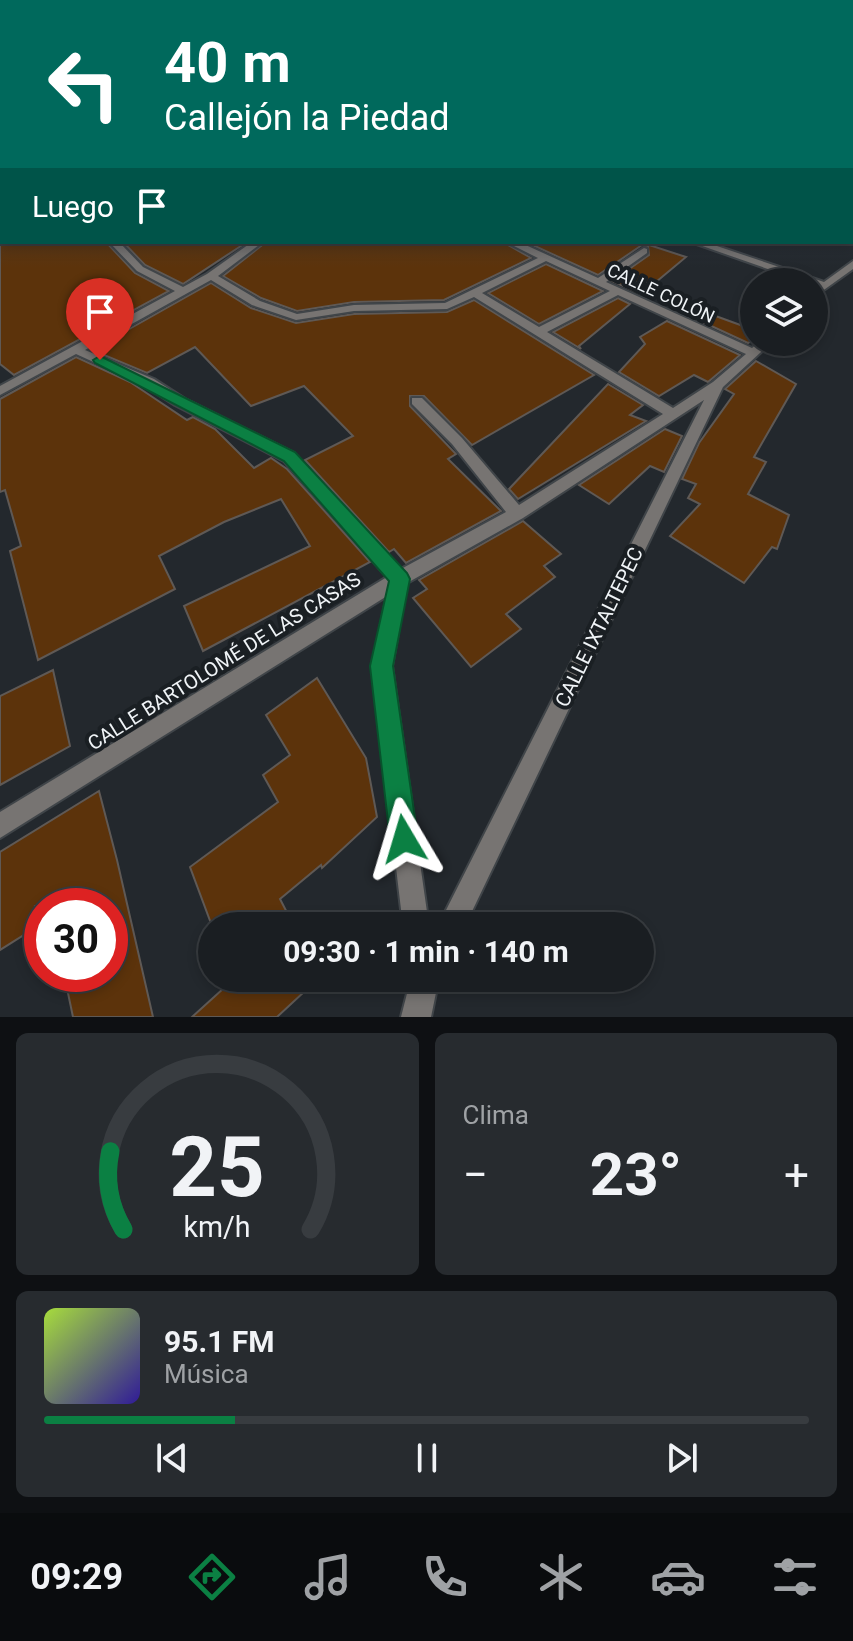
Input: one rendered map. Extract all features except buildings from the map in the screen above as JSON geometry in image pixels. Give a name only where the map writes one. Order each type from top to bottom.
[{"type":"street","points":[[116,244],[140,269],[182,291]]},
{"type":"street","points":[[0,391],[211,276],[255,244]]},
{"type":"street","name":"CALLE COLÓN","points":[[516,244],[618,291],[740,339]]},
{"type":"street","points":[[702,244],[773,268]]},
{"type":"street","points":[[599,282],[644,251]]},
{"type":"street","points":[[211,276],[256,303],[296,317],[354,308],[447,306],[547,257]]},
{"type":"street","points":[[828,282],[853,264]]},
{"type":"street","points":[[540,331],[618,291]]},
{"type":"street","points":[[476,294],[672,413]]},
{"type":"street","points":[[76,350],[149,382],[180,402],[289,457],[399,579],[382,666],[414,912]]},
{"type":"street","name":"CALLE IXTALTEPEC","points":[[458,912],[718,385],[750,356]]},
{"type":"street","name":"CALLE BARTOLOMÉ DE LAS CASAS","points":[[0,826],[399,579],[517,514],[718,385]]},
{"type":"street","points":[[417,401],[457,441],[517,514]]},
{"type":"street","points":[[416,1017],[421,992]]},
{"type":"route","points":[[100,360],[149,382],[180,402],[289,457],[399,579],[382,666],[404,839]]}]
